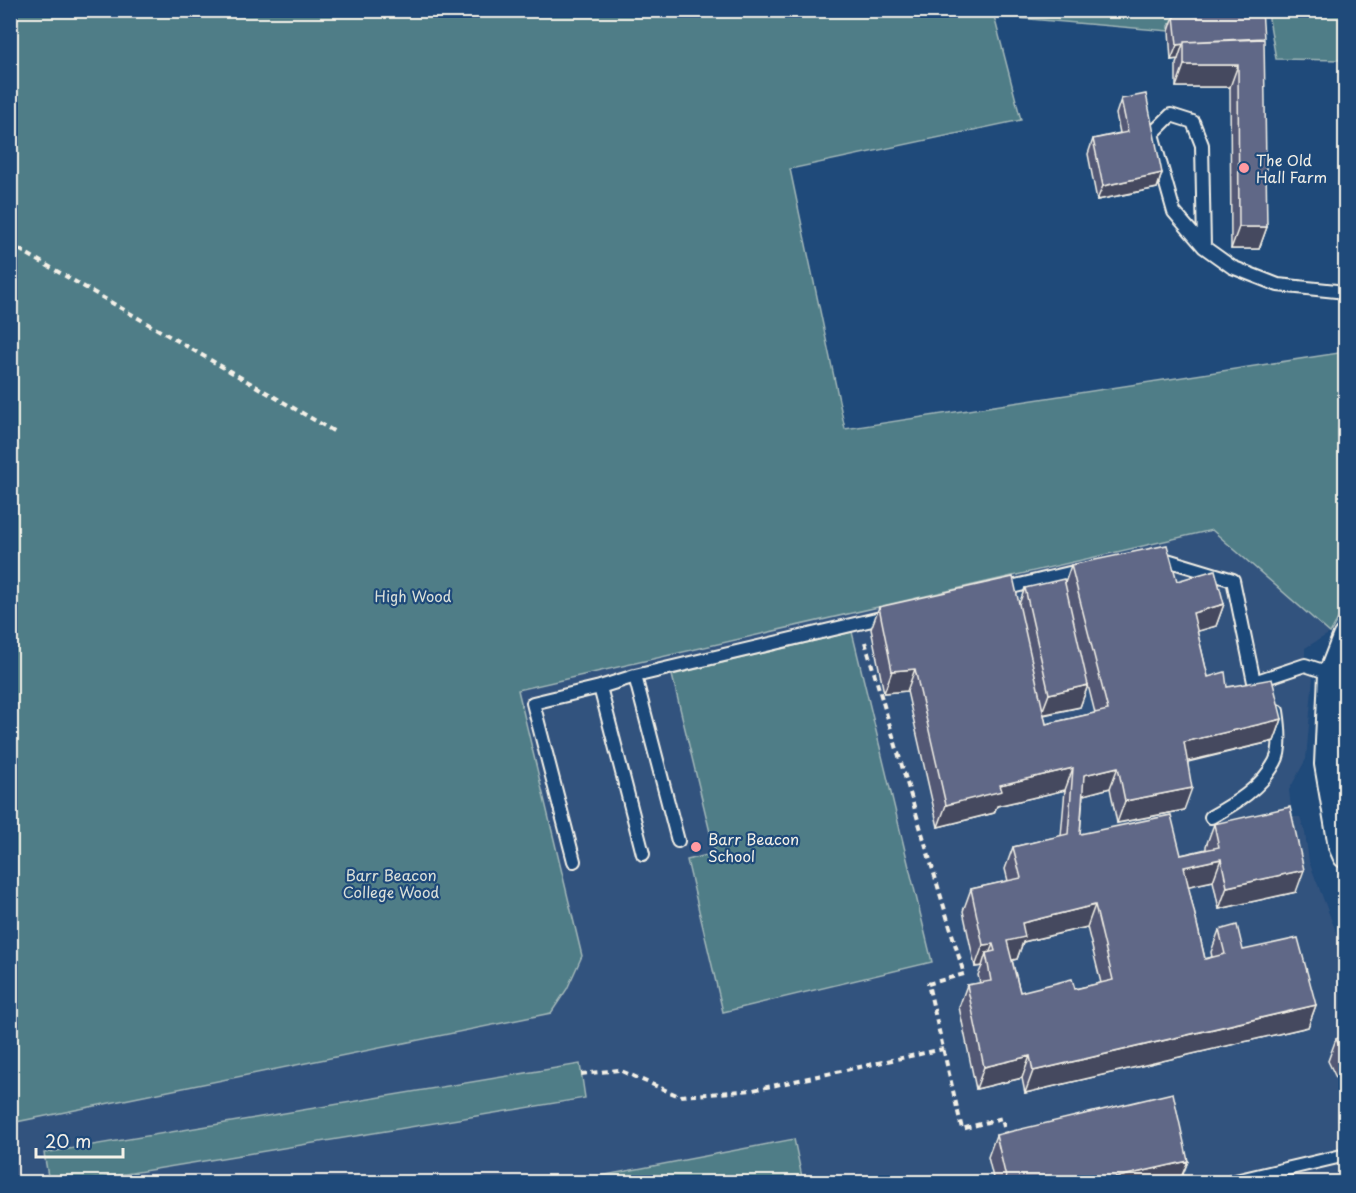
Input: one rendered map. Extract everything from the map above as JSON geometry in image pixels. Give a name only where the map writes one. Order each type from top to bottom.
[{"type":"street","points":[[1346,638],[1332,674],[1328,764],[1342,846],[1346,855]]},
{"type":"lane","points":[[1204,247],[1202,145],[1193,122],[1171,115],[1152,134],[1174,212],[1204,247],[1232,267],[1278,285],[1346,292]]},
{"type":"lane","points":[[1148,555],[1233,580],[1254,681],[1271,693],[1280,729],[1277,761],[1240,801],[1211,817]]},
{"type":"lane","points":[[986,593],[1090,568]]},
{"type":"lane","points":[[574,861],[533,703],[635,676],[905,612]]},
{"type":"lane","points":[[1254,681],[1305,664],[1332,674]]},
{"type":"lane","points":[[635,676],[678,841]]},
{"type":"lane","points":[[600,687],[643,854]]},
{"type":"lane","points":[[1231,1182],[1346,1155]]},
{"type":"path","points":[[10,244],[334,432]]},
{"type":"path","points":[[859,623],[964,974],[928,984],[962,1129],[1002,1118],[1006,1138]]},
{"type":"path","points":[[581,1074],[619,1070],[679,1095],[697,1095],[753,1090],[943,1048]]},
{"type":"path","points":[[1179,1160],[1184,1182]]},
{"type":"shaded area","name":"Barr Beacon School","points":[[1212,529],[1330,633],[1305,648],[1305,664],[1313,677],[1306,759],[1289,790],[1292,817],[1300,817],[1309,862],[1345,955],[1345,1182],[11,1182],[10,903],[518,690]]},
{"type":"green space","points":[[11,11],[1345,11],[1345,60],[1276,59],[1268,13],[1169,24],[1169,31],[994,16],[1021,120],[790,169],[845,429],[1345,352],[1345,606],[1330,633],[1212,530],[518,690],[582,956],[567,989],[551,1013],[11,1123]]},
{"type":"green space","points":[[852,632],[932,962],[723,1012],[687,860],[715,853],[672,675]]},
{"type":"green space","points":[[580,1064],[585,1098],[77,1182],[49,1182],[44,1153]]},
{"type":"green space","points":[[794,1139],[803,1182],[569,1182]]},
{"type":"building","points":[[1262,10],[1264,38],[1184,42],[1184,44],[1177,45],[1174,16]]},
{"type":"building","points":[[1264,39],[1267,227],[1239,227],[1238,65],[1184,65],[1184,42]]},
{"type":"building","points":[[1146,94],[1162,173],[1103,186],[1093,139],[1128,132],[1121,99]]},
{"type":"building","points":[[1167,545],[1177,581],[1215,570],[1224,604],[1193,613],[1208,677],[1225,672],[1227,687],[1272,679],[1282,719],[1184,742],[1192,788],[1125,801],[1118,767],[1084,775],[1080,834],[1171,815],[1181,855],[1219,847],[1214,824],[1290,807],[1304,870],[1227,887],[1221,859],[1184,867],[1205,959],[1225,954],[1219,930],[1237,925],[1243,950],[1298,938],[1316,1005],[1033,1071],[1030,1056],[984,1067],[967,985],[991,981],[986,953],[995,951],[993,944],[983,945],[971,889],[1021,878],[1013,847],[1068,834],[1073,768],[1000,785],[1002,791],[946,805],[915,669],[892,671],[879,607],[1013,577],[1046,724],[1108,710],[1071,565]],"holes":[[[1095,905],[1113,980],[1075,989],[1072,979],[1020,992],[1007,941],[1025,937],[1022,923]]]},
{"type":"building","points":[[1064,579],[1088,685],[1049,694],[1025,588]]},
{"type":"building","points":[[1346,1035],[1346,1058],[1336,1039]]},
{"type":"building","points":[[1173,1093],[1188,1161],[1096,1182],[1007,1182],[996,1135]]},
{"type":"place","name":"The Old Hall Farm","points":[[1244,168]]},
{"type":"place","name":"Barr Beacon School","points":[[696,847]]},
{"type":"park label","name":"High Wood","points":[[413,595]]},
{"type":"park label","name":"Barr Beacon College Wood","points":[[391,882]]}]
